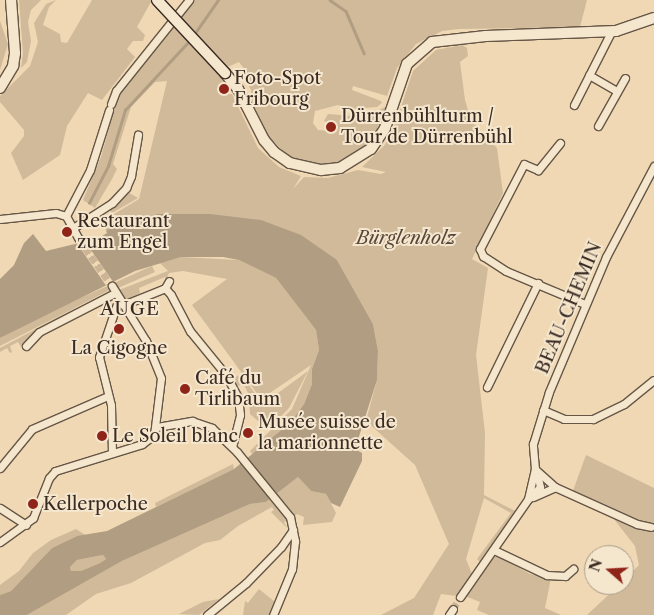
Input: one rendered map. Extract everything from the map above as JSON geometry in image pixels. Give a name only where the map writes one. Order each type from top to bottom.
[{"type":"main road","points":[[0,88],[6,82],[14,60],[11,0]]},
{"type":"main road","points":[[157,0],[238,89],[264,140],[274,152],[295,165],[321,170],[340,168],[371,149],[385,128],[407,64],[432,42],[486,36],[611,32],[654,18]]},
{"type":"street","points":[[66,216],[101,143],[116,91],[190,0]]},
{"type":"street","points":[[574,105],[611,32]]},
{"type":"street","points":[[589,75],[618,91]]},
{"type":"street","points":[[598,126],[624,78]]},
{"type":"street","points":[[73,228],[112,203],[126,188],[131,176],[138,135]]},
{"type":"street","points":[[560,142],[538,170],[524,164],[480,249],[483,256],[494,264],[585,304]]},
{"type":"street","name":"BEAU-CHEMIN","points":[[460,597],[528,499],[535,469],[532,444],[543,410],[585,304],[654,166]]},
{"type":"street","points":[[0,219],[50,212],[66,216],[79,238]]},
{"type":"street","points":[[165,288],[169,281]]},
{"type":"street","points":[[487,387],[538,283]]},
{"type":"street","points":[[26,346],[39,332],[117,295],[165,288]]},
{"type":"street","points":[[165,288],[193,335],[226,375],[238,398],[240,415],[232,446]]},
{"type":"street","points":[[0,542],[26,524],[35,515],[52,474],[142,444],[154,434],[157,427],[161,378],[146,341],[117,295]]},
{"type":"street","points":[[112,453],[111,406],[99,358],[117,295]]},
{"type":"street","points":[[543,410],[564,419],[593,419],[624,404],[654,380]]},
{"type":"street","points":[[0,468],[32,429],[108,396]]},
{"type":"street","points":[[157,427],[192,421],[212,428],[238,452],[290,517],[293,530],[292,569],[273,615]]},
{"type":"street","points":[[535,469],[555,487],[632,522],[651,527]]},
{"type":"street","points":[[528,499],[555,487]]},
{"type":"street","points":[[0,508],[26,524]]},
{"type":"street","points":[[207,615],[273,556],[293,530]]},
{"type":"street","points":[[494,550],[547,575],[565,576],[573,569]]},
{"type":"green space","points":[[19,0],[41,0],[31,10],[28,22],[31,41],[27,62],[21,68],[23,53]]},
{"type":"green space","points":[[56,0],[49,7],[43,25],[60,34],[61,42],[67,43],[92,0],[152,0],[137,27],[145,35],[143,41],[133,41],[127,49],[135,57],[102,100],[88,93],[67,126],[60,155],[23,180],[11,153],[24,136],[24,130],[0,102],[0,96],[30,66],[38,42],[34,23],[46,4]]},
{"type":"green space","name":"Bürglenholz","points":[[195,0],[587,0],[580,27],[459,29],[442,31],[416,44],[397,68],[387,96],[353,86],[352,90],[381,101],[382,103],[377,107],[350,109],[338,105],[315,111],[313,123],[318,130],[332,131],[334,126],[324,121],[328,114],[365,117],[387,106],[373,138],[353,157],[339,163],[306,164],[288,156],[265,133],[253,107],[251,90],[244,77],[246,71],[239,62],[218,71],[223,81],[220,87],[225,94],[232,94],[258,148],[279,167],[301,176],[293,189],[304,177],[328,178],[358,170],[381,174],[386,172],[362,167],[384,146],[393,131],[413,71],[436,50],[462,45],[467,48],[468,56],[460,62],[465,100],[471,121],[497,148],[503,193],[472,259],[488,268],[476,355],[485,433],[484,495],[517,512],[480,562],[477,559],[511,513],[484,498],[466,559],[472,574],[457,596],[441,594],[433,615],[381,615],[414,598],[449,544],[415,465],[366,421],[377,380],[378,351],[373,324],[337,260],[157,214],[106,230],[101,222],[139,199],[167,81],[155,82],[131,107],[113,164],[117,169],[95,208],[83,200],[101,157],[119,92]]},
{"type":"green space","points":[[0,21],[8,44],[0,70]]},
{"type":"green space","points":[[126,191],[138,198],[112,213],[108,208]]},
{"type":"green space","points":[[181,257],[239,260],[276,278],[316,330],[319,350],[312,369],[312,384],[304,404],[290,423],[253,455],[250,451],[292,409],[311,365],[261,399],[192,305],[227,279],[183,271],[169,273],[166,280],[165,277],[139,288],[140,293],[126,301],[119,290],[168,271],[160,263]]},
{"type":"green space","points":[[152,266],[155,272],[118,288],[115,284],[108,291],[0,346],[0,338],[47,313]]},
{"type":"green space","points":[[79,306],[34,332],[21,347],[18,342],[10,346],[12,352],[10,353],[7,348],[0,352],[0,348]]},
{"type":"green space","points":[[308,371],[289,408],[268,430],[250,414],[249,395],[243,383],[238,386],[232,378],[241,375],[263,404]]},
{"type":"green space","points":[[586,455],[654,488],[654,615],[587,615],[608,595],[634,595],[634,570],[639,565],[635,546],[613,518],[571,496]]},
{"type":"green space","points":[[233,464],[234,469],[156,507],[155,503]]},
{"type":"green space","points":[[298,477],[311,491],[326,494],[336,513],[332,522],[303,525],[304,517],[297,514],[284,522],[287,528],[271,512],[274,510],[272,507],[238,526],[220,540],[205,543],[131,583],[96,594],[66,615],[27,615],[122,561],[250,504],[266,502]]},
{"type":"green space","points":[[76,529],[87,536],[77,536],[52,548],[11,591],[0,595],[0,585],[19,571],[33,553],[51,540]]},
{"type":"green space","points":[[103,555],[106,559],[100,563],[81,571],[71,571],[70,567],[77,560]]},
{"type":"green space","points":[[498,556],[530,574],[551,578],[545,608],[561,615],[489,615],[477,610],[480,602],[465,596],[492,558]]},
{"type":"green space","points":[[259,589],[275,602],[269,615],[243,615],[245,601],[248,603]]},
{"type":"green space","points":[[219,599],[199,615],[179,614],[203,602]]},
{"type":"shaded area","points":[[157,214],[210,214],[261,220],[301,235],[337,260],[373,324],[378,351],[377,380],[355,449],[362,453],[362,461],[340,507],[331,503],[326,494],[311,491],[298,477],[266,502],[250,504],[122,561],[27,615],[0,615],[0,595],[11,591],[52,548],[77,536],[107,531],[234,469],[290,423],[304,404],[312,384],[312,369],[319,350],[316,330],[276,278],[239,260],[223,257],[181,257],[135,271],[0,338],[0,279],[14,265],[24,243],[33,234],[46,251],[75,244],[88,245],[107,233],[106,230]],"holes":[[[103,555],[106,559],[81,571],[71,571],[70,567],[77,560]]]},
{"type":"pier","points":[[76,242],[86,243],[114,283],[107,287]]},
{"type":"waterway","points":[[193,36],[218,0]]},
{"type":"waterway","points":[[330,0],[346,11],[364,53]]},
{"type":"waterway","points":[[89,203],[108,166],[125,110],[190,40]]},
{"type":"tunnel","points":[[79,239],[112,286]]},
{"type":"tunnel","points":[[453,609],[460,597]]},
{"type":"place","name":"Foto-Spot Fribourg","points":[[224,89]]},
{"type":"place","name":"Dürrenbühlturm / Tour de Dürrenbühl","points":[[331,127]]},
{"type":"place","name":"Restaurant zum Engel","points":[[67,232]]},
{"type":"place","name":"La Cigogne","points":[[119,329]]},
{"type":"place","name":"Café du Tirlibaum","points":[[185,389]]},
{"type":"place","name":"Musée suisse de la marionnette","points":[[248,433]]},
{"type":"place","name":"Le Soleil blanc","points":[[102,436]]},
{"type":"place","name":"Kellerpoche","points":[[33,504]]},
{"type":"district","name":"AUGE","points":[[130,309]]}]
